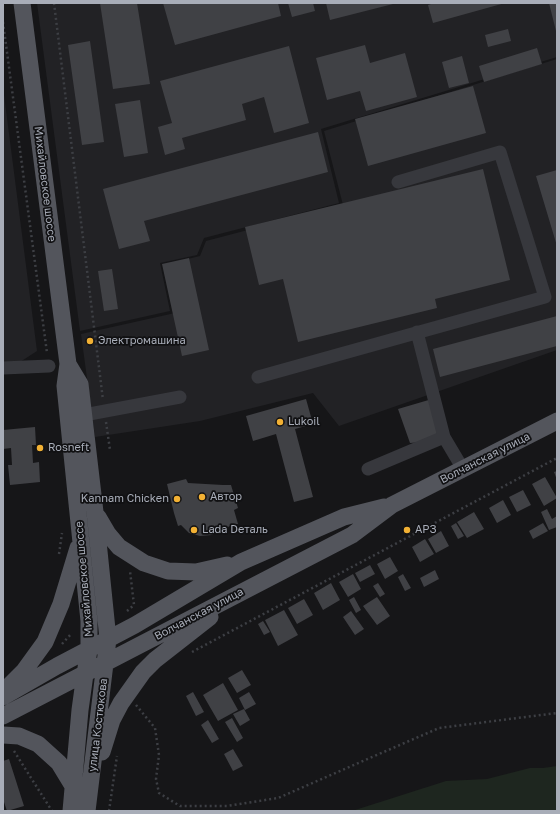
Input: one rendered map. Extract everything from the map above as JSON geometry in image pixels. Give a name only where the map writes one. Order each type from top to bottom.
[{"type":"main road","name":"Михайловское шоссе","points":[[22,3],[68,364],[65,386],[89,621],[89,650],[84,674]]},
{"type":"main road","name":"Михайловское шоссе","points":[[68,364],[80,384],[108,639]]},
{"type":"main road","name":"Волчанская улица","points":[[3,716],[352,535],[392,505],[557,421]]},
{"type":"main road","name":"Волчанская улица","points":[[3,697],[142,621],[241,562],[344,517],[392,505]]},
{"type":"main road","points":[[95,512],[108,534],[119,547],[144,563],[168,571],[196,572],[241,562]]},
{"type":"main road","points":[[3,692],[24,671],[44,642],[61,604],[80,540]]},
{"type":"main road","points":[[88,805],[112,720],[121,703],[143,672],[155,660],[244,590]]},
{"type":"main road","name":"улица Костюкова","points":[[88,805],[108,639]]},
{"type":"main road","name":"улица Костюкова","points":[[70,811],[84,674]]},
{"type":"main road","points":[[7,740],[19,736],[38,744],[59,763],[73,786]]},
{"type":"lane","points":[[258,377],[545,297],[500,152],[398,182]]},
{"type":"lane","points":[[417,332],[444,437],[462,469]]},
{"type":"lane","points":[[3,368],[49,366]]},
{"type":"lane","points":[[84,415],[180,397]]},
{"type":"lane","points":[[368,469],[444,437]]},
{"type":"path","points":[[54,3],[110,450]]},
{"type":"path","points":[[3,22],[49,366]]},
{"type":"path","points":[[188,654],[557,458]]},
{"type":"path","points":[[127,611],[134,604],[130,570]]},
{"type":"path","points":[[132,710],[136,704],[155,728],[159,755],[156,779],[160,793],[180,806],[227,806],[278,798],[439,728],[557,713]]},
{"type":"path","points":[[7,740],[52,811]]},
{"type":"path","points":[[109,811],[117,756]]},
{"type":"shaded area","points":[[37,3],[557,3],[557,57],[321,129],[339,203],[204,238],[197,255],[160,263],[170,311],[80,331]]},
{"type":"shaded area","points":[[557,59],[557,350],[339,426],[313,393],[200,421],[95,437],[81,334],[175,313],[163,265],[200,256],[206,241],[343,205],[324,131]]},
{"type":"shaded area","points":[[3,87],[37,351],[3,373]]},
{"type":"shaded area","points":[[557,766],[557,811],[352,811],[446,781],[487,779],[530,768]]},
{"type":"building","points":[[100,3],[137,3],[150,84],[113,89]]},
{"type":"building","points":[[163,3],[278,3],[281,16],[175,45]]},
{"type":"building","points":[[288,3],[313,3],[315,11],[292,17]]},
{"type":"building","points":[[326,3],[392,3],[393,4],[330,20]]},
{"type":"building","points":[[434,3],[505,3],[433,23],[428,5]]},
{"type":"building","points":[[549,3],[557,3],[557,31],[556,31]]},
{"type":"building","points":[[508,29],[511,41],[488,47],[485,35]]},
{"type":"building","points":[[90,41],[104,142],[82,145],[68,45]]},
{"type":"building","points":[[365,45],[370,63],[405,53],[417,97],[366,111],[360,91],[327,100],[316,58]]},
{"type":"building","points":[[289,46],[309,123],[274,133],[264,97],[242,104],[246,120],[182,138],[185,149],[165,155],[158,127],[172,123],[160,81]]},
{"type":"building","points":[[537,48],[542,64],[484,82],[479,66]]},
{"type":"building","points":[[462,56],[469,83],[449,88],[442,62]]},
{"type":"building","points":[[473,86],[486,133],[368,166],[355,119]]},
{"type":"building","points":[[140,100],[148,153],[124,157],[115,104]]},
{"type":"building","points":[[318,132],[328,172],[144,221],[150,241],[119,249],[103,189]]},
{"type":"building","points":[[483,169],[510,280],[435,299],[437,308],[298,342],[283,279],[259,285],[245,227]]},
{"type":"building","points":[[557,170],[557,246],[536,176]]},
{"type":"building","points":[[189,258],[209,350],[182,356],[162,264]]},
{"type":"building","points":[[112,269],[118,309],[104,311],[98,271]]},
{"type":"building","points":[[557,316],[557,346],[440,377],[433,349]]},
{"type":"building","points":[[306,399],[313,424],[295,429],[313,497],[294,502],[276,434],[253,441],[246,416]]},
{"type":"building","points":[[432,399],[440,432],[422,442],[410,443],[398,409]]},
{"type":"building","points":[[35,427],[36,445],[32,445],[33,463],[39,462],[40,482],[10,485],[8,465],[12,465],[11,448],[3,449],[3,430]]},
{"type":"building","points":[[557,471],[557,480],[554,472]]},
{"type":"building","points":[[545,477],[557,498],[544,506],[532,484]]},
{"type":"building","name":"Автор","points":[[186,479],[188,483],[231,485],[238,508],[234,510],[238,524],[230,526],[212,535],[200,536],[189,533],[181,525],[178,526],[167,484]]},
{"type":"building","points":[[523,490],[531,505],[517,512],[509,497]]},
{"type":"building","points":[[503,500],[511,515],[497,523],[489,508]]},
{"type":"building","points":[[547,509],[552,519],[557,516],[557,527],[549,530],[541,512]]},
{"type":"building","points":[[474,512],[484,529],[467,538],[457,522]]},
{"type":"building","points":[[456,523],[464,536],[458,539],[451,526]]},
{"type":"building","points":[[543,523],[548,531],[533,539],[529,531]]},
{"type":"building","points":[[441,531],[449,546],[436,553],[428,539]]},
{"type":"building","points":[[425,539],[434,554],[420,562],[412,547]]},
{"type":"building","points":[[390,557],[398,571],[385,579],[377,564]]},
{"type":"building","points":[[370,565],[375,574],[360,582],[355,573]]},
{"type":"building","points":[[435,570],[439,579],[424,587],[420,578]]},
{"type":"building","points":[[353,574],[361,589],[348,597],[339,582]]},
{"type":"building","points":[[403,574],[411,588],[405,591],[398,577]]},
{"type":"building","points":[[331,583],[340,600],[323,610],[314,593]]},
{"type":"building","points":[[378,583],[385,594],[380,597],[373,586]]},
{"type":"building","points":[[354,597],[361,610],[356,613],[349,600]]},
{"type":"building","points":[[377,597],[390,616],[377,625],[363,606]]},
{"type":"building","points":[[304,599],[313,615],[297,624],[288,608]]},
{"type":"building","points":[[284,610],[298,635],[278,646],[265,620]]},
{"type":"building","points":[[351,611],[364,629],[355,635],[343,617]]},
{"type":"building","points":[[263,621],[270,632],[264,635],[258,624]]},
{"type":"building","points":[[242,670],[251,685],[237,693],[228,678]]},
{"type":"building","points":[[223,683],[238,710],[218,721],[203,695]]},
{"type":"building","points":[[193,692],[204,712],[196,716],[186,696]]},
{"type":"building","points":[[249,692],[256,704],[245,710],[239,698]]},
{"type":"building","points":[[244,709],[250,720],[240,726],[233,714]]},
{"type":"building","points":[[232,718],[243,738],[237,742],[225,722]]},
{"type":"building","points":[[208,720],[219,739],[212,743],[201,725]]},
{"type":"building","points":[[233,749],[243,766],[233,771],[224,754]]},
{"type":"building","points":[[9,759],[24,806],[7,811],[3,799],[3,761]]},
{"type":"place","name":"Электромашина","points":[[90,341]]},
{"type":"place","name":"Lukoil","points":[[280,422]]},
{"type":"place","name":"Rosneft","points":[[40,448]]},
{"type":"place","name":"Автор","points":[[202,497]]},
{"type":"place","name":"Kannam Chicken","points":[[177,499]]},
{"type":"place","name":"Lada Dеталь","points":[[194,530]]},
{"type":"place","name":"АРЗ","points":[[407,530]]}]
